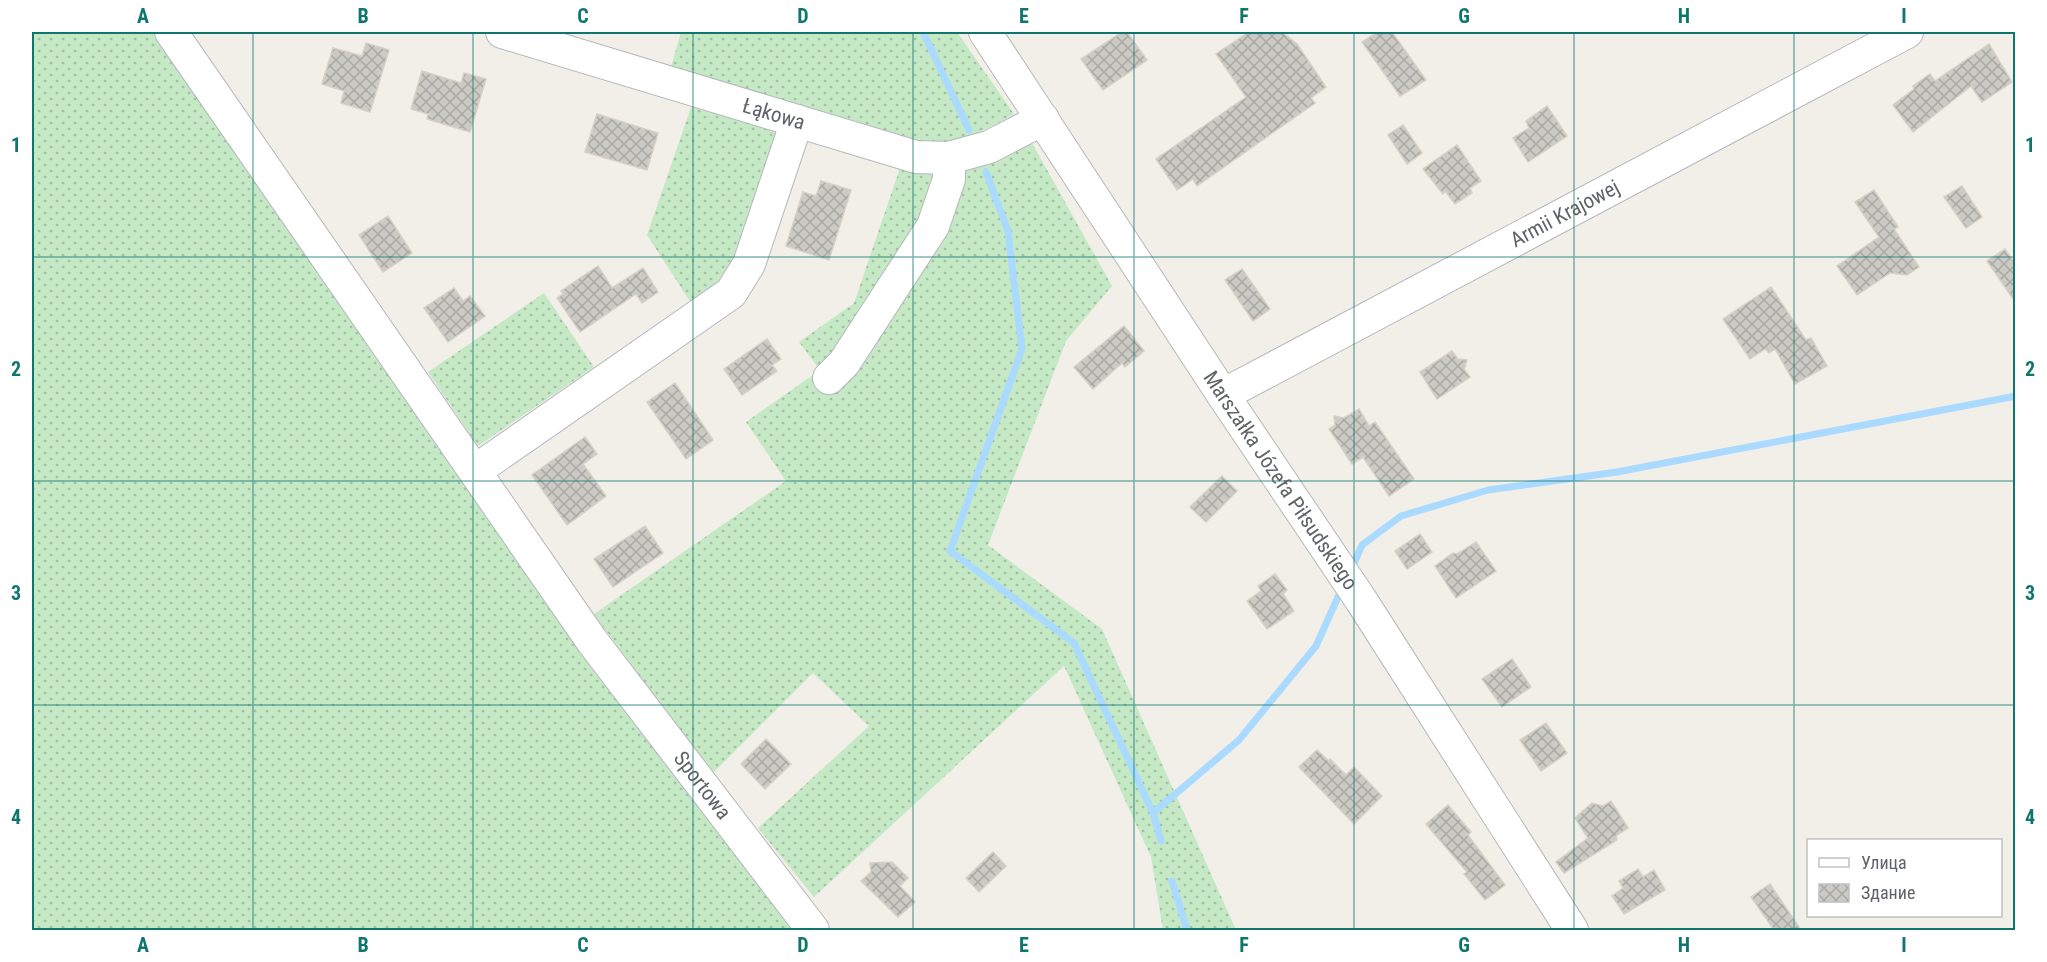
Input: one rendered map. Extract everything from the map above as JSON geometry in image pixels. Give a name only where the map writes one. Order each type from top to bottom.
[{"type":"street","name":"Sportowa","points":[[171,32],[592,641],[813,930]]},
{"type":"street","name":"Łąkowa","points":[[501,32],[916,157],[949,158],[989,147],[1043,119]]},
{"type":"street","name":"Marszałka Józefa Piłsudskiego","points":[[985,32],[1223,395],[1361,600],[1572,930]]},
{"type":"street","name":"Armii Krajowej","points":[[1223,395],[1907,32]]},
{"type":"street","points":[[475,471],[731,292],[749,264],[796,121]]},
{"type":"street","points":[[829,378],[844,363],[933,226],[949,179],[949,158]]},
{"type":"green space","points":[[32,32],[158,32],[794,930],[32,930]]},
{"type":"green space","points":[[681,32],[957,32],[1014,114],[966,137],[942,142],[913,142],[671,67]]},
{"type":"green space","points":[[691,107],[780,131],[732,267],[712,288],[691,303],[647,235]]},
{"type":"green space","points":[[1032,143],[1112,286],[1066,341],[988,545],[1102,629],[1236,930],[1163,930],[1151,857],[1064,666],[814,897],[758,828],[869,726],[813,673],[711,775],[594,614],[786,481],[746,422],[820,370],[799,342],[854,303],[900,168],[1016,150]]},
{"type":"green space","points":[[544,293],[594,367],[478,446],[428,372]]},
{"type":"building","points":[[1122,32],[1127,32],[1147,60],[1103,90],[1081,59]]},
{"type":"building","points":[[1249,32],[1282,32],[1297,44],[1326,87],[1311,98],[1315,103],[1197,186],[1193,179],[1177,190],[1156,159],[1246,97],[1216,54]]},
{"type":"building","points":[[1378,32],[1392,32],[1426,80],[1400,96],[1362,42]]},
{"type":"building","points":[[366,43],[389,50],[370,112],[341,103],[344,91],[322,84],[333,48],[362,56]]},
{"type":"building","points":[[1989,44],[2012,82],[1982,102],[1971,86],[1913,132],[1893,105],[1930,74],[1935,81]]},
{"type":"building","points":[[422,71],[461,83],[464,73],[486,79],[470,132],[427,119],[428,114],[411,109]]},
{"type":"building","points":[[1547,106],[1567,136],[1528,162],[1513,138],[1529,128],[1526,121]]},
{"type":"building","points":[[597,114],[658,133],[647,170],[585,152]]},
{"type":"building","points":[[1403,125],[1422,153],[1407,164],[1388,135]]},
{"type":"building","points":[[1457,145],[1481,181],[1470,188],[1472,193],[1455,204],[1445,191],[1443,194],[1423,169]]},
{"type":"building","points":[[821,181],[851,190],[829,260],[786,246],[803,192],[816,196]]},
{"type":"building","points":[[1962,186],[1982,217],[1966,228],[1944,197]]},
{"type":"building","points":[[1874,190],[1898,227],[1894,229],[1919,267],[1907,275],[1890,273],[1857,295],[1837,266],[1879,237],[1855,202]]},
{"type":"building","points":[[388,216],[412,253],[383,272],[359,235]]},
{"type":"building","points":[[2005,249],[2016,265],[2016,303],[1987,261]]},
{"type":"building","points":[[598,266],[612,288],[643,268],[658,292],[642,303],[636,294],[580,332],[557,298],[563,294],[561,291]]},
{"type":"building","points":[[1242,269],[1270,309],[1253,321],[1225,280]]},
{"type":"building","points":[[1771,287],[1806,340],[1811,338],[1827,366],[1795,384],[1775,349],[1769,353],[1765,349],[1750,359],[1723,319]]},
{"type":"building","points":[[454,288],[463,301],[470,296],[485,316],[448,342],[424,308]]},
{"type":"building","points":[[1124,326],[1144,351],[1125,367],[1122,363],[1093,389],[1074,367]]},
{"type":"building","points":[[767,339],[781,359],[772,365],[777,371],[742,395],[724,369]]},
{"type":"building","points":[[1452,351],[1458,359],[1467,360],[1464,369],[1470,377],[1437,399],[1420,372]]},
{"type":"building","points":[[675,383],[713,440],[686,459],[647,402]]},
{"type":"building","points":[[1359,409],[1369,426],[1375,422],[1414,479],[1389,496],[1363,457],[1352,464],[1329,429],[1335,425],[1334,416],[1344,418]]},
{"type":"building","points":[[585,437],[597,454],[583,464],[606,496],[567,525],[532,475]]},
{"type":"building","points":[[1222,476],[1237,491],[1206,522],[1190,507]]},
{"type":"building","points":[[645,526],[663,553],[613,587],[594,559]]},
{"type":"building","points":[[1420,534],[1432,552],[1407,569],[1395,551]]},
{"type":"building","points":[[1476,542],[1496,571],[1456,598],[1435,566],[1453,553],[1457,554]]},
{"type":"building","points":[[1275,574],[1287,590],[1283,594],[1294,611],[1267,629],[1247,601],[1261,591],[1258,586]]},
{"type":"building","points":[[1512,659],[1531,687],[1502,707],[1482,679]]},
{"type":"building","points":[[1546,723],[1567,753],[1541,771],[1520,740]]},
{"type":"building","points":[[766,739],[791,764],[765,789],[741,764]]},
{"type":"building","points":[[1317,750],[1346,775],[1354,767],[1382,796],[1354,824],[1299,767]]},
{"type":"building","points":[[1611,801],[1628,828],[1616,836],[1617,840],[1564,873],[1556,862],[1588,838],[1575,818],[1592,803],[1603,806]]},
{"type":"building","points":[[1448,805],[1471,832],[1468,835],[1505,885],[1485,900],[1464,874],[1467,872],[1426,824]]},
{"type":"building","points":[[993,852],[1006,866],[979,892],[966,878]]},
{"type":"building","points":[[892,862],[908,878],[900,886],[915,902],[898,917],[861,881],[871,872],[870,863]]},
{"type":"building","points":[[1638,869],[1643,877],[1654,870],[1665,890],[1624,914],[1612,896],[1623,888],[1619,881]]},
{"type":"building","points":[[1770,884],[1801,930],[1774,930],[1751,897]]},
{"type":"waterway","points":[[923,32],[969,130]]},
{"type":"waterway","points":[[986,172],[1008,231],[1022,349],[950,551],[1074,643],[1153,813],[1161,841]]},
{"type":"waterway","points":[[1351,570],[1362,545],[1401,516],[1488,490],[1617,472],[2016,396]]},
{"type":"waterway","points":[[1153,813],[1239,740],[1316,646],[1342,588]]},
{"type":"waterway","points":[[1172,881],[1187,930]]}]
